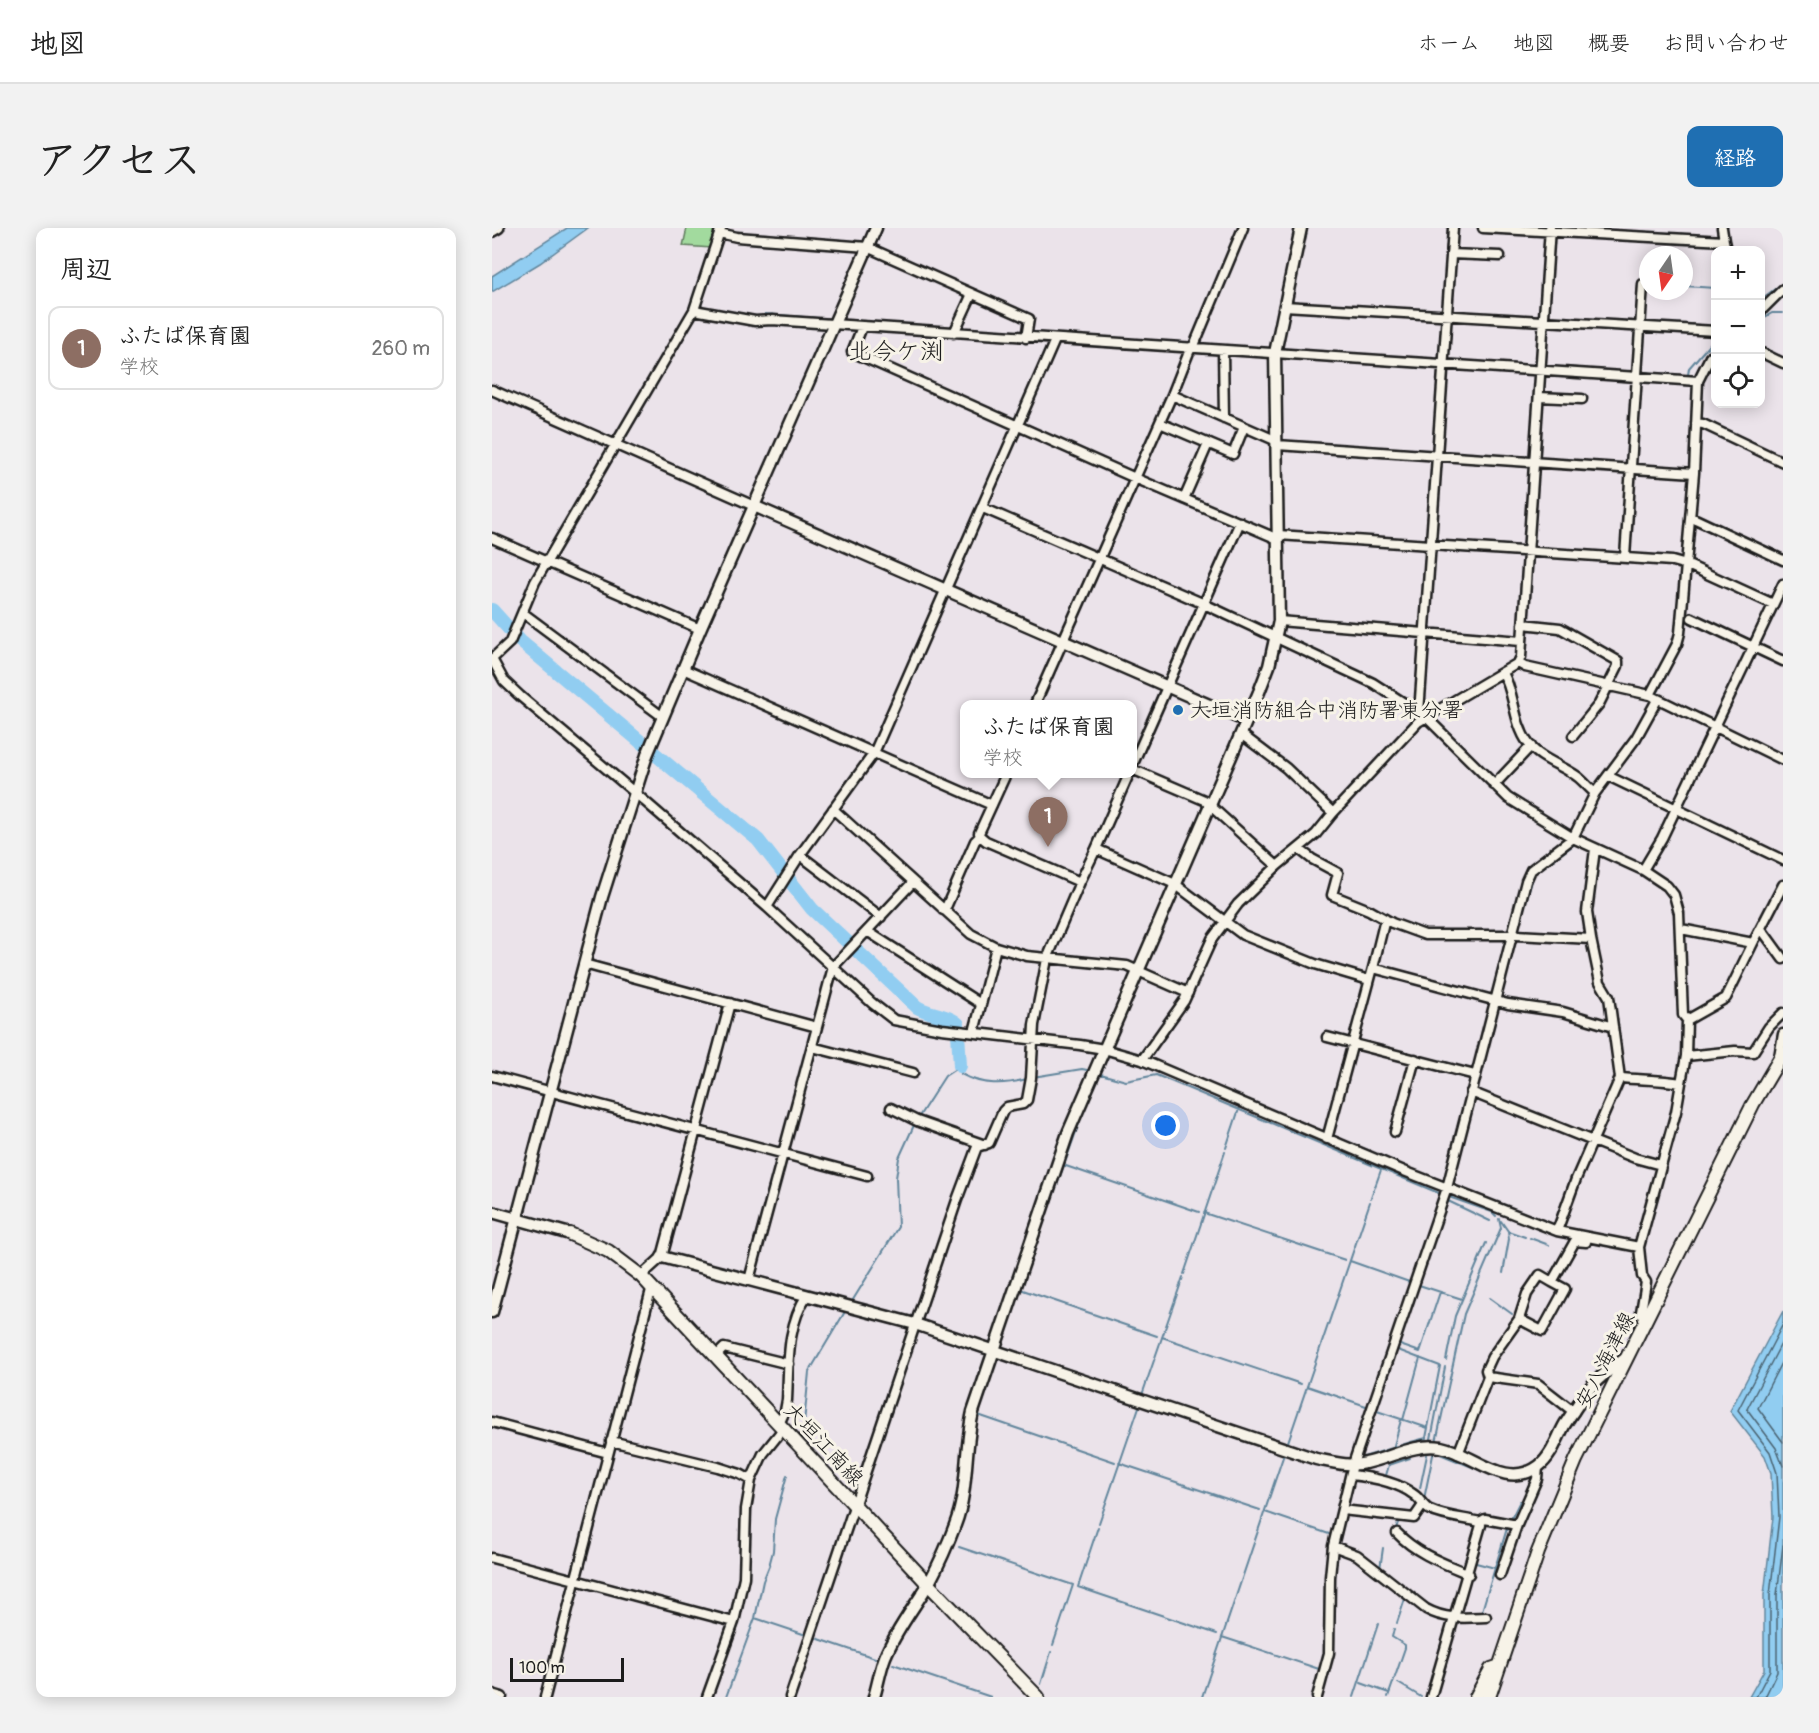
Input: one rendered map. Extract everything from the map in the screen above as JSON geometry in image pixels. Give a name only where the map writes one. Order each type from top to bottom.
[{"type":"main road","name":"安八海津線","points":[[1490,1697],[1498,1667],[1538,1552],[1576,1460],[1753,1104],[1781,1056]]},
{"type":"main road","name":"大垣江南線","points":[[570,1234],[608,1251],[652,1286],[928,1584],[1038,1697]]},
{"type":"main road","points":[[1476,1697],[1491,1669],[1498,1667]]},
{"type":"street","points":[[492,232],[499,228]]},
{"type":"street","points":[[492,1312],[549,1091],[602,897],[634,792],[649,750],[700,629],[876,228]]},
{"type":"street","points":[[1037,700],[1160,423],[1243,228]]},
{"type":"street","points":[[874,1697],[884,1659],[905,1618],[928,1584],[943,1555],[962,1502],[966,1480],[968,1434],[973,1412],[1068,1133],[1266,675],[1277,637],[1279,621],[1275,354],[1301,228]]},
{"type":"street","points":[[1142,1060],[1188,993],[1212,939],[1224,921],[1277,866],[1316,834],[1422,715],[1425,633],[1452,228]]},
{"type":"street","points":[[1483,228],[1550,229],[1725,246],[1722,228]]},
{"type":"street","points":[[1422,715],[1503,673],[1518,663],[1521,657],[1550,229]]},
{"type":"street","points":[[1026,338],[1029,319],[867,247],[737,237],[720,231],[694,310],[535,582],[510,642],[492,659],[504,681],[894,1020],[1104,1049],[1142,1060],[1446,1188],[1557,1231],[1639,1247]]},
{"type":"street","points":[[1451,254],[1500,256]]},
{"type":"street","points":[[1765,304],[1783,289]]},
{"type":"street","points":[[954,333],[972,294]]},
{"type":"street","points":[[1624,557],[1642,300]]},
{"type":"street","points":[[1284,306],[1711,331]]},
{"type":"street","points":[[694,310],[756,321],[1275,354],[1541,368],[1698,381]]},
{"type":"street","points":[[862,327],[852,352],[1135,478],[1278,537],[1431,544],[1672,561],[1686,564],[1773,604]]},
{"type":"street","points":[[767,908],[800,855],[874,753],[1056,340]]},
{"type":"street","points":[[1223,350],[1224,418]]},
{"type":"street","points":[[1317,1697],[1329,1653],[1330,1577],[1333,1546],[1352,1470],[1446,1188],[1526,881],[1531,870],[1573,838],[1595,794],[1636,738],[1677,644],[1691,517],[1698,381],[1714,354]]},
{"type":"street","points":[[1765,354],[1783,363]]},
{"type":"street","points":[[492,390],[1246,722]]},
{"type":"street","points":[[1172,395],[1277,443],[1694,473]]},
{"type":"street","points":[[1539,397],[1582,399]]},
{"type":"street","points":[[1160,423],[1233,454],[1244,426]]},
{"type":"street","points":[[1696,423],[1703,424],[1783,462]]},
{"type":"street","points":[[1184,499],[1208,444]]},
{"type":"street","points":[[983,508],[1202,603],[1373,683],[1422,715],[1508,798],[1573,838],[1643,870],[1667,886],[1674,895],[1681,929],[1683,1015],[1687,1020],[1686,1056],[1639,1247],[1642,1276],[1646,1282],[1641,1312],[1645,1324]]},
{"type":"street","points":[[1691,517],[1783,560]]},
{"type":"street","points":[[1137,755],[1202,603],[1240,522]]},
{"type":"street","points":[[492,537],[700,629]]},
{"type":"street","points":[[1643,870],[1676,809],[1783,584]]},
{"type":"street","points":[[523,613],[663,717]]},
{"type":"street","points":[[1692,618],[1783,661]]},
{"type":"street","points":[[1279,621],[1521,641]]},
{"type":"street","points":[[1523,624],[1560,628],[1618,661],[1618,666],[1599,704],[1573,736]]},
{"type":"street","points":[[1518,663],[1525,667],[1653,698],[1783,760]]},
{"type":"street","points":[[683,669],[992,805]]},
{"type":"street","points":[[1503,673],[1507,680],[1517,723],[1531,746],[1537,753],[1578,777],[1595,794]]},
{"type":"street","points":[[1241,734],[1286,768],[1333,813]]},
{"type":"street","points":[[1494,785],[1531,746]]},
{"type":"street","points":[[1137,769],[1204,800],[1277,866]]},
{"type":"street","points":[[1608,776],[1783,860]]},
{"type":"street","points":[[943,910],[975,841],[980,836],[1004,778]]},
{"type":"street","points":[[790,1697],[975,1152],[977,1147],[989,1143],[1007,1107],[1023,1104],[1027,1100],[1031,1077],[1032,1039],[1047,959],[1127,778]]},
{"type":"street","points":[[833,809],[971,934],[996,947],[1047,959],[1127,966],[1188,993]]},
{"type":"street","points":[[980,836],[986,841],[1080,882]]},
{"type":"street","points":[[1096,849],[1175,884],[1243,935],[1298,958],[1369,980]]},
{"type":"street","points":[[1299,849],[1338,873],[1332,895],[1369,910],[1385,920],[1425,935],[1512,935],[1591,939]]},
{"type":"street","points":[[1557,1231],[1592,1141],[1620,1078],[1609,997],[1600,982],[1587,912],[1595,849]]},
{"type":"street","points":[[800,855],[880,917]]},
{"type":"street","points":[[749,1280],[833,967],[913,882]]},
{"type":"street","points":[[1687,1020],[1726,998],[1783,885]]},
{"type":"street","points":[[1328,1139],[1385,920]]},
{"type":"street","points":[[1681,929],[1753,943]]},
{"type":"street","points":[[1762,930],[1783,959]]},
{"type":"street","points":[[867,931],[981,1004]]},
{"type":"street","points":[[974,1032],[996,947]]},
{"type":"street","points":[[584,964],[817,1027]]},
{"type":"street","points":[[1372,968],[1495,1000],[1563,1012],[1613,1027]]},
{"type":"street","points":[[641,1276],[662,1257],[730,1003]]},
{"type":"street","points":[[1686,1056],[1735,1051],[1753,1052],[1769,1027],[1783,1013]]},
{"type":"street","points":[[1781,1056],[1783,1034]]},
{"type":"street","points":[[1327,1037],[1475,1075]]},
{"type":"street","points":[[812,1047],[913,1073]]},
{"type":"street","points":[[1395,1132],[1415,1059]]},
{"type":"street","points":[[492,1076],[867,1176]]},
{"type":"street","points":[[1620,1078],[1681,1083]]},
{"type":"street","points":[[1471,1092],[1635,1158],[1661,1165]]},
{"type":"street","points":[[891,1108],[917,1121],[985,1144]]},
{"type":"street","points":[[492,1212],[570,1234]]},
{"type":"street","points":[[1552,1282],[1575,1241],[1595,1244],[1599,1239]]},
{"type":"street","points":[[662,1257],[915,1324],[994,1350],[1396,1486],[1414,1494],[1427,1509],[1438,1513],[1480,1522],[1485,1519],[1516,1525]]},
{"type":"street","points":[[1458,1454],[1488,1377],[1486,1370],[1492,1357],[1519,1318],[1527,1294],[1540,1275],[1565,1289],[1542,1331],[1519,1318]]},
{"type":"street","points":[[545,1697],[652,1286]]},
{"type":"street","points":[[707,1697],[734,1622],[744,1577],[745,1521],[751,1480],[763,1454],[781,1426],[785,1411],[791,1330],[800,1305],[807,1295]]},
{"type":"street","points":[[716,1356],[724,1348],[789,1364]]},
{"type":"street","points":[[1352,1470],[1364,1464],[1428,1446],[1443,1448],[1494,1471],[1508,1474],[1523,1473],[1538,1467],[1550,1454],[1574,1412],[1599,1378],[1628,1357]]},
{"type":"street","points":[[1488,1377],[1538,1384],[1574,1412]]},
{"type":"street","points":[[492,1422],[608,1453]]},
{"type":"street","points":[[611,1441],[718,1467],[751,1480]]},
{"type":"street","points":[[1500,1575],[1516,1525],[1537,1479],[1538,1467]]},
{"type":"street","points":[[1342,1510],[1414,1518],[1423,1505]]},
{"type":"street","points":[[1431,1697],[1469,1574],[1480,1522]]},
{"type":"street","points":[[1397,1533],[1408,1545],[1439,1562],[1469,1574]]},
{"type":"street","points":[[1333,1546],[1357,1556],[1438,1616],[1456,1619],[1486,1617]]},
{"type":"street","points":[[492,1558],[734,1622]]},
{"type":"street","points":[[492,1694],[502,1697]]},
{"type":"green space","points":[[687,228],[717,230],[712,248],[683,246]]},
{"type":"water","points":[[567,228],[588,228],[540,263],[492,292],[492,276]]},
{"type":"water","points":[[1783,1311],[1783,1697],[1749,1697],[1764,1670],[1764,1595],[1773,1517],[1771,1473],[1765,1456],[1730,1411]]},
{"type":"waterway","points":[[1240,245],[1248,228]]},
{"type":"waterway","points":[[1765,296],[1783,283]]},
{"type":"waterway","points":[[1693,287],[1711,288]]},
{"type":"waterway","points":[[1765,317],[1772,313],[1783,313]]},
{"type":"waterway","points":[[765,314],[831,319]]},
{"type":"waterway","points":[[1200,345],[1209,319]]},
{"type":"waterway","points":[[1688,375],[1689,368],[1711,343]]},
{"type":"waterway","points":[[1519,365],[1538,366]]},
{"type":"waterway","points":[[1543,366],[1633,372]]},
{"type":"waterway","points":[[1700,420],[1702,382],[1711,367]]},
{"type":"waterway","points":[[1639,372],[1696,376]]},
{"type":"waterway","points":[[1695,516],[1697,486]]},
{"type":"waterway","points":[[1691,564],[1694,521]]},
{"type":"waterway","points":[[1681,644],[1685,632],[1690,569]]},
{"type":"waterway","points":[[492,610],[520,641],[758,840],[812,909],[917,1007],[958,1024]]},
{"type":"waterway","points":[[1658,692],[1679,649]]},
{"type":"waterway","points":[[1521,919],[1534,874],[1575,844]]},
{"type":"waterway","points":[[958,1033],[960,1066]]},
{"type":"waterway","points":[[918,1118],[945,1076],[960,1066],[961,1074],[977,1081],[1002,1083],[1027,1079]]},
{"type":"waterway","points":[[1033,1077],[1082,1069],[1092,1071]]},
{"type":"waterway","points":[[1097,1073],[1126,1081],[1156,1075],[1441,1194]]},
{"type":"waterway","points":[[1089,1099],[1100,1074]]},
{"type":"waterway","points":[[1043,1224],[1086,1104]]},
{"type":"waterway","points":[[1226,1148],[1239,1109]]},
{"type":"waterway","points":[[851,1303],[898,1227],[896,1178],[899,1158],[915,1123]]},
{"type":"waterway","points":[[1184,1274],[1225,1152]]},
{"type":"waterway","points":[[1063,1165],[1199,1212]]},
{"type":"waterway","points":[[1371,1198],[1381,1170]]},
{"type":"waterway","points":[[1446,1196],[1492,1212],[1496,1216]]},
{"type":"waterway","points":[[1449,1196],[1448,1201],[1490,1221]]},
{"type":"waterway","points":[[1288,1442],[1370,1202]]},
{"type":"waterway","points":[[1204,1213],[1345,1260]]},
{"type":"waterway","points":[[1436,1442],[1464,1314],[1501,1228],[1499,1219]]},
{"type":"waterway","points":[[1501,1221],[1508,1231],[1525,1237]]},
{"type":"waterway","points":[[1503,1273],[1509,1239],[1508,1231]]},
{"type":"waterway","points":[[1530,1238],[1549,1245]]},
{"type":"waterway","points":[[1446,1360],[1455,1316],[1486,1243]]},
{"type":"waterway","points":[[1350,1261],[1412,1283]]},
{"type":"waterway","points":[[1142,1395],[1183,1277]]},
{"type":"waterway","points":[[1419,1285],[1462,1299]]},
{"type":"waterway","points":[[1020,1289],[1157,1336]]},
{"type":"waterway","points":[[1400,1345],[1420,1352],[1440,1292]]},
{"type":"waterway","points":[[1490,1298],[1512,1314]]},
{"type":"waterway","points":[[804,1423],[809,1372],[846,1310]]},
{"type":"waterway","points":[[1162,1337],[1301,1384]]},
{"type":"waterway","points":[[1360,1458],[1426,1438],[1440,1366],[1398,1350]]},
{"type":"waterway","points":[[1403,1420],[1420,1358]]},
{"type":"waterway","points":[[1431,1439],[1445,1367]]},
{"type":"waterway","points":[[1307,1386],[1369,1407]]},
{"type":"waterway","points":[[1099,1523],[1139,1407]]},
{"type":"waterway","points":[[1377,1411],[1428,1428]]},
{"type":"waterway","points":[[978,1413],[978,1415],[1115,1462]]},
{"type":"waterway","points":[[1393,1449],[1401,1420]]},
{"type":"waterway","points":[[1424,1499],[1434,1450]]},
{"type":"waterway","points":[[1202,1697],[1284,1454]]},
{"type":"waterway","points":[[1440,1454],[1492,1475],[1513,1479]]},
{"type":"waterway","points":[[1420,1488],[1427,1455]]},
{"type":"waterway","points":[[1385,1479],[1389,1465],[1410,1458]]},
{"type":"waterway","points":[[1119,1463],[1260,1510]]},
{"type":"waterway","points":[[726,1697],[755,1618],[763,1581],[773,1551],[775,1519],[787,1475]]},
{"type":"waterway","points":[[1408,1496],[1417,1503],[1416,1510]]},
{"type":"waterway","points":[[1510,1521],[1520,1501]]},
{"type":"waterway","points":[[1265,1512],[1329,1534]]},
{"type":"waterway","points":[[1395,1531],[1399,1520]]},
{"type":"waterway","points":[[1481,1614],[1508,1525]]},
{"type":"waterway","points":[[1098,1527],[1078,1587],[1217,1634]]},
{"type":"waterway","points":[[959,1547],[1073,1585],[1053,1645]]},
{"type":"waterway","points":[[1380,1569],[1383,1548]]},
{"type":"waterway","points":[[1476,1563],[1495,1568]]},
{"type":"waterway","points":[[1397,1623],[1405,1599]]},
{"type":"waterway","points":[[755,1618],[806,1635],[796,1665]]},
{"type":"waterway","points":[[1354,1697],[1378,1624]]},
{"type":"waterway","points":[[1388,1697],[1405,1648],[1405,1645],[1392,1637],[1394,1629]]},
{"type":"waterway","points":[[813,1637],[875,1658]]},
{"type":"waterway","points":[[1222,1637],[1319,1669]]},
{"type":"waterway","points":[[1041,1684],[1051,1652]]},
{"type":"waterway","points":[[893,1664],[991,1697]]},
{"type":"waterway","points":[[1361,1683],[1389,1693]]},
{"type":"waterway","points":[[1398,1683],[1421,1697]]},
{"type":"place","name":"大垣消防組合中消防署東分署","points":[[1178,710]]},
{"type":"place","name":"ふたば保育園","points":[[1048,847]]},
{"type":"district","name":"北今ケ渕","points":[[896,351]]}]
